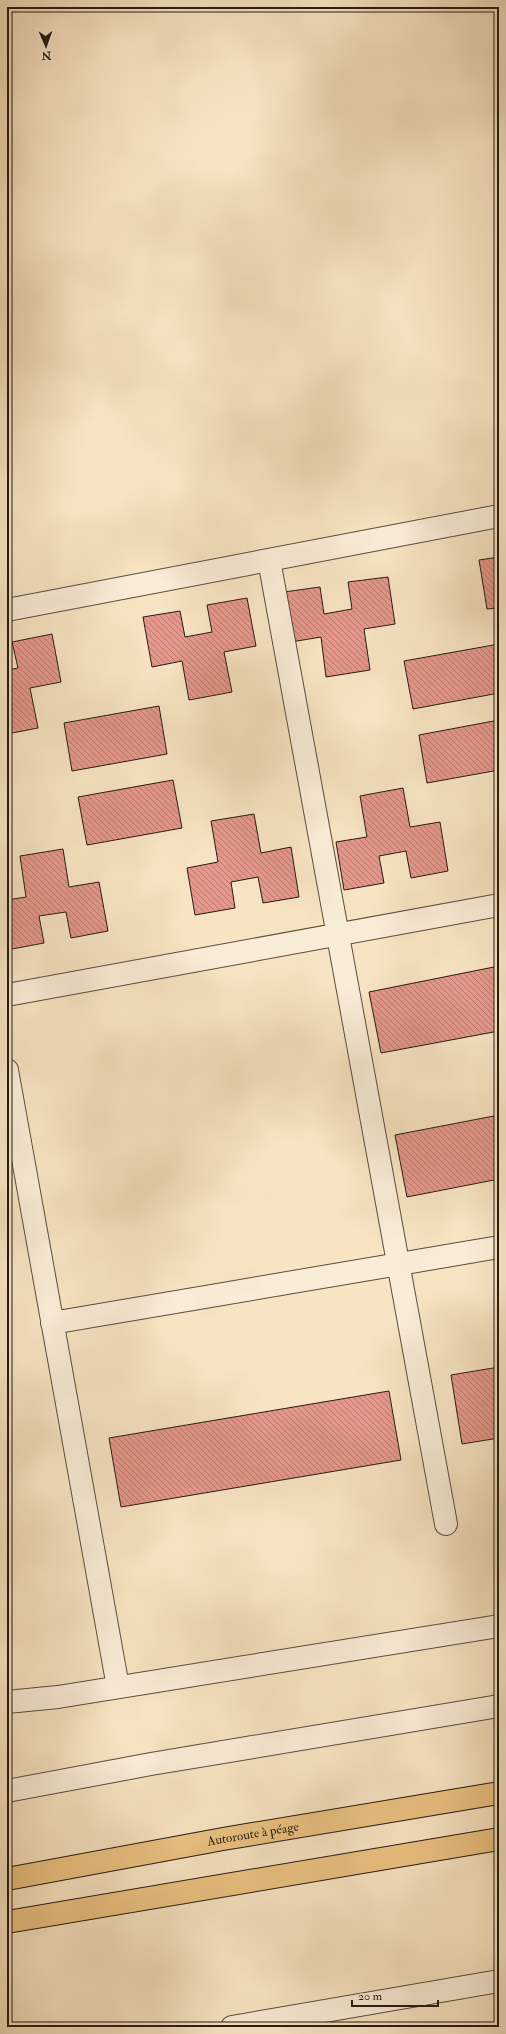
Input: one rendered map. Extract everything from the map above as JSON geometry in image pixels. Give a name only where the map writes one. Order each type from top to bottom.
[{"type":"highway","name":"Autoroute à péage","points":[[7,1879],[222,1840],[499,1793]]},
{"type":"highway","points":[[7,1922],[499,1839]]},
{"type":"street","points":[[7,610],[499,516]]},
{"type":"street","points":[[269,560],[446,1524]]},
{"type":"street","points":[[7,995],[499,905]]},
{"type":"street","points":[[7,1070],[118,1687]]},
{"type":"street","points":[[52,1323],[499,1247]]},
{"type":"street","points":[[7,1702],[58,1697],[499,1626]]},
{"type":"street","points":[[7,1792],[151,1764],[499,1706]]},
{"type":"street","points":[[232,2027],[499,1981]]},
{"type":"building","points":[[499,557],[499,608],[487,609],[479,560]]},
{"type":"building","points":[[388,577],[395,624],[364,629],[370,670],[326,677],[321,637],[291,642],[284,592],[320,587],[324,614],[352,609],[348,582]]},
{"type":"building","points":[[247,598],[256,646],[224,652],[232,692],[189,700],[182,661],[152,667],[143,617],[180,611],[185,637],[212,632],[207,605]]},
{"type":"building","points":[[52,634],[61,682],[30,688],[38,728],[7,734],[7,670],[18,668],[12,642]]},
{"type":"building","points":[[499,644],[499,693],[413,709],[404,661]]},
{"type":"building","points":[[159,706],[167,754],[72,771],[64,723]]},
{"type":"building","points":[[499,720],[499,770],[427,783],[419,735]]},
{"type":"building","points":[[173,780],[182,828],[87,845],[78,797]]},
{"type":"building","points":[[403,788],[410,827],[440,822],[448,871],[411,878],[406,851],[379,856],[384,883],[344,890],[336,842],[367,837],[360,796]]},
{"type":"building","points":[[254,814],[261,853],[291,847],[299,897],[263,903],[258,877],[231,882],[235,908],[195,915],[187,868],[218,862],[211,821]]},
{"type":"building","points":[[63,849],[69,887],[99,882],[108,931],[71,938],[66,912],[39,916],[44,943],[7,950],[7,900],[26,897],[20,856]]},
{"type":"building","points":[[494,967],[499,990],[499,1031],[381,1053],[369,992]]},
{"type":"building","points":[[499,1115],[499,1179],[407,1197],[395,1135]]},
{"type":"building","points":[[499,1367],[499,1438],[462,1444],[451,1375]]},
{"type":"building","points":[[389,1391],[401,1460],[121,1507],[109,1438]]}]
